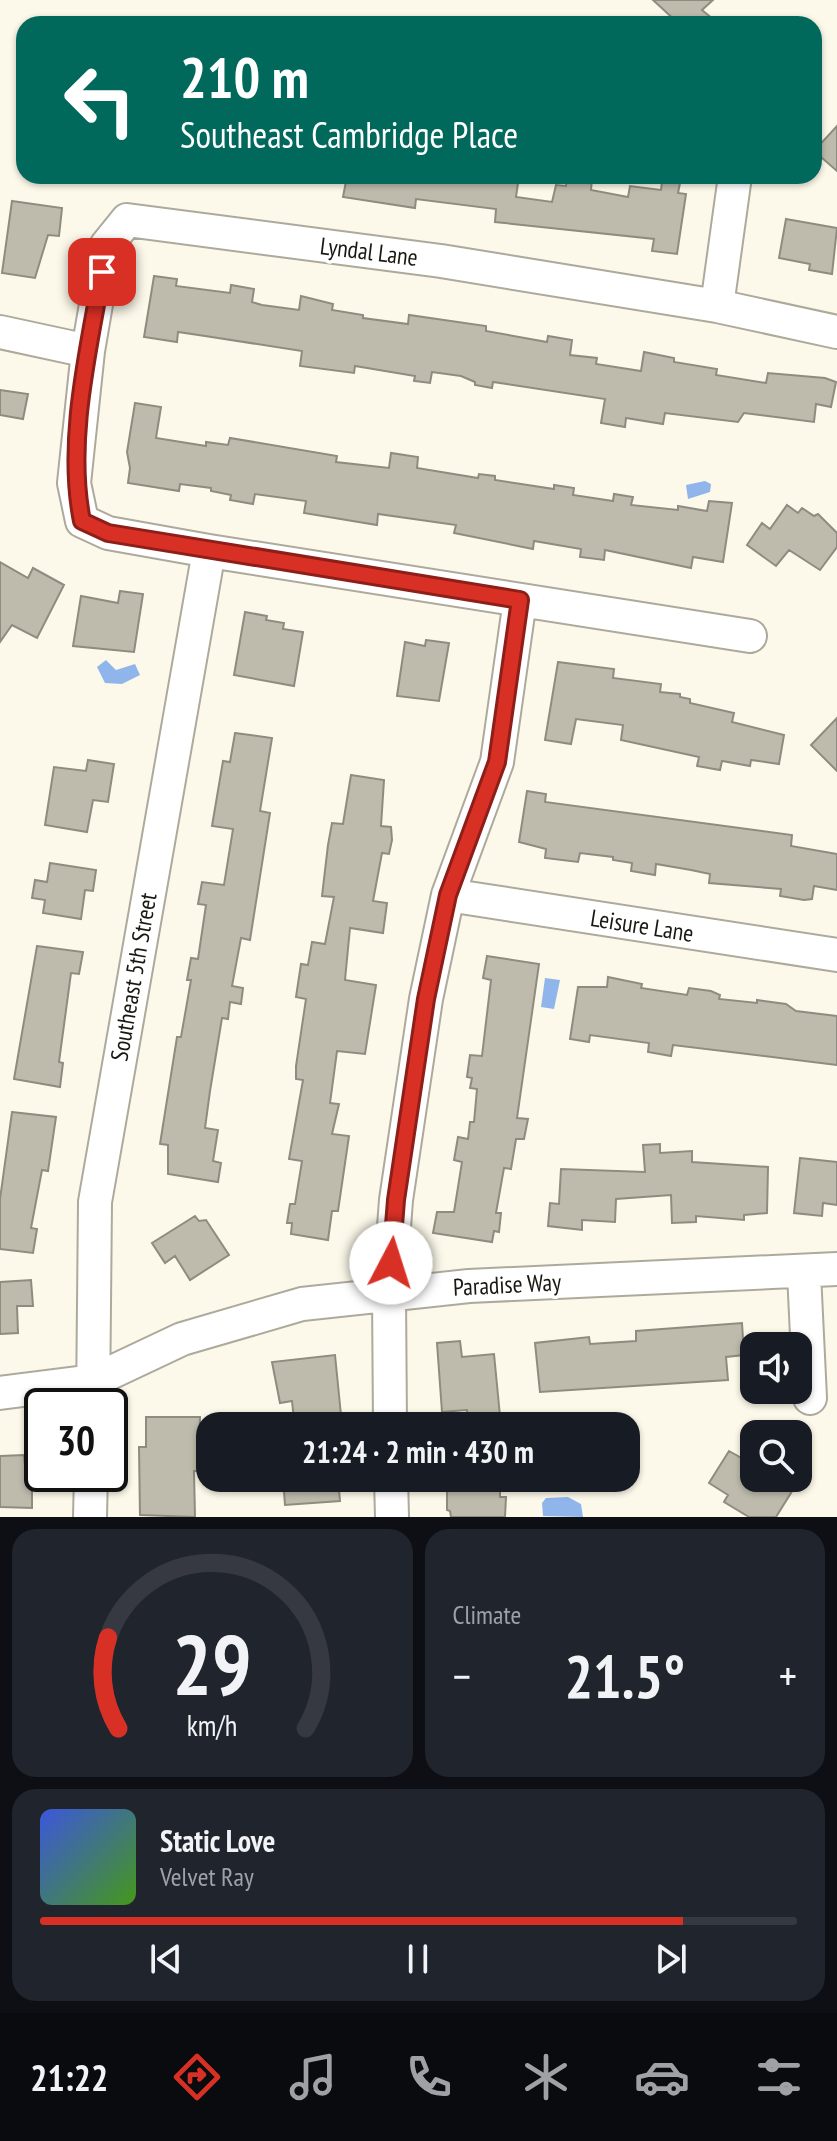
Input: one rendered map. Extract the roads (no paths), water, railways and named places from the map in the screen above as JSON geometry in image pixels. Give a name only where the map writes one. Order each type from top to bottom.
[{"type":"street","points":[[717,306],[734,184]]},
{"type":"street","name":"Lyndal Lane","points":[[88,351],[106,246],[127,220],[441,261],[717,306],[837,332]]},
{"type":"street","points":[[0,332],[88,351],[74,483],[82,521],[108,533],[750,636]]},
{"type":"street","name":"Southeast 5th Street","points":[[93,1388],[95,1202],[209,551]]},
{"type":"street","points":[[390,1412],[389,1294],[396,1200],[426,999],[448,895],[497,762],[520,600]]},
{"type":"street","name":"Leisure Lane","points":[[448,895],[837,955]]},
{"type":"street","name":"Paradise Way","points":[[103,1388],[182,1339],[302,1304],[469,1286],[804,1273],[837,1269]]},
{"type":"street","points":[[804,1273],[807,1332]]},
{"type":"street","name":"Paradise Way","points":[[0,1393],[24,1393]]},
{"type":"street","points":[[90,1517],[91,1492]]},
{"type":"street","points":[[391,1492],[392,1517]]},
{"type":"water","points":[[705,481],[711,484],[710,492],[688,499],[686,485]]},
{"type":"water","points":[[106,660],[116,670],[135,664],[140,675],[122,684],[105,683],[97,667]]},
{"type":"water","points":[[545,978],[560,980],[554,1009],[541,1007]]},
{"type":"water","points":[[568,1497],[581,1504],[583,1517],[543,1516],[542,1503],[546,1498]]}]
